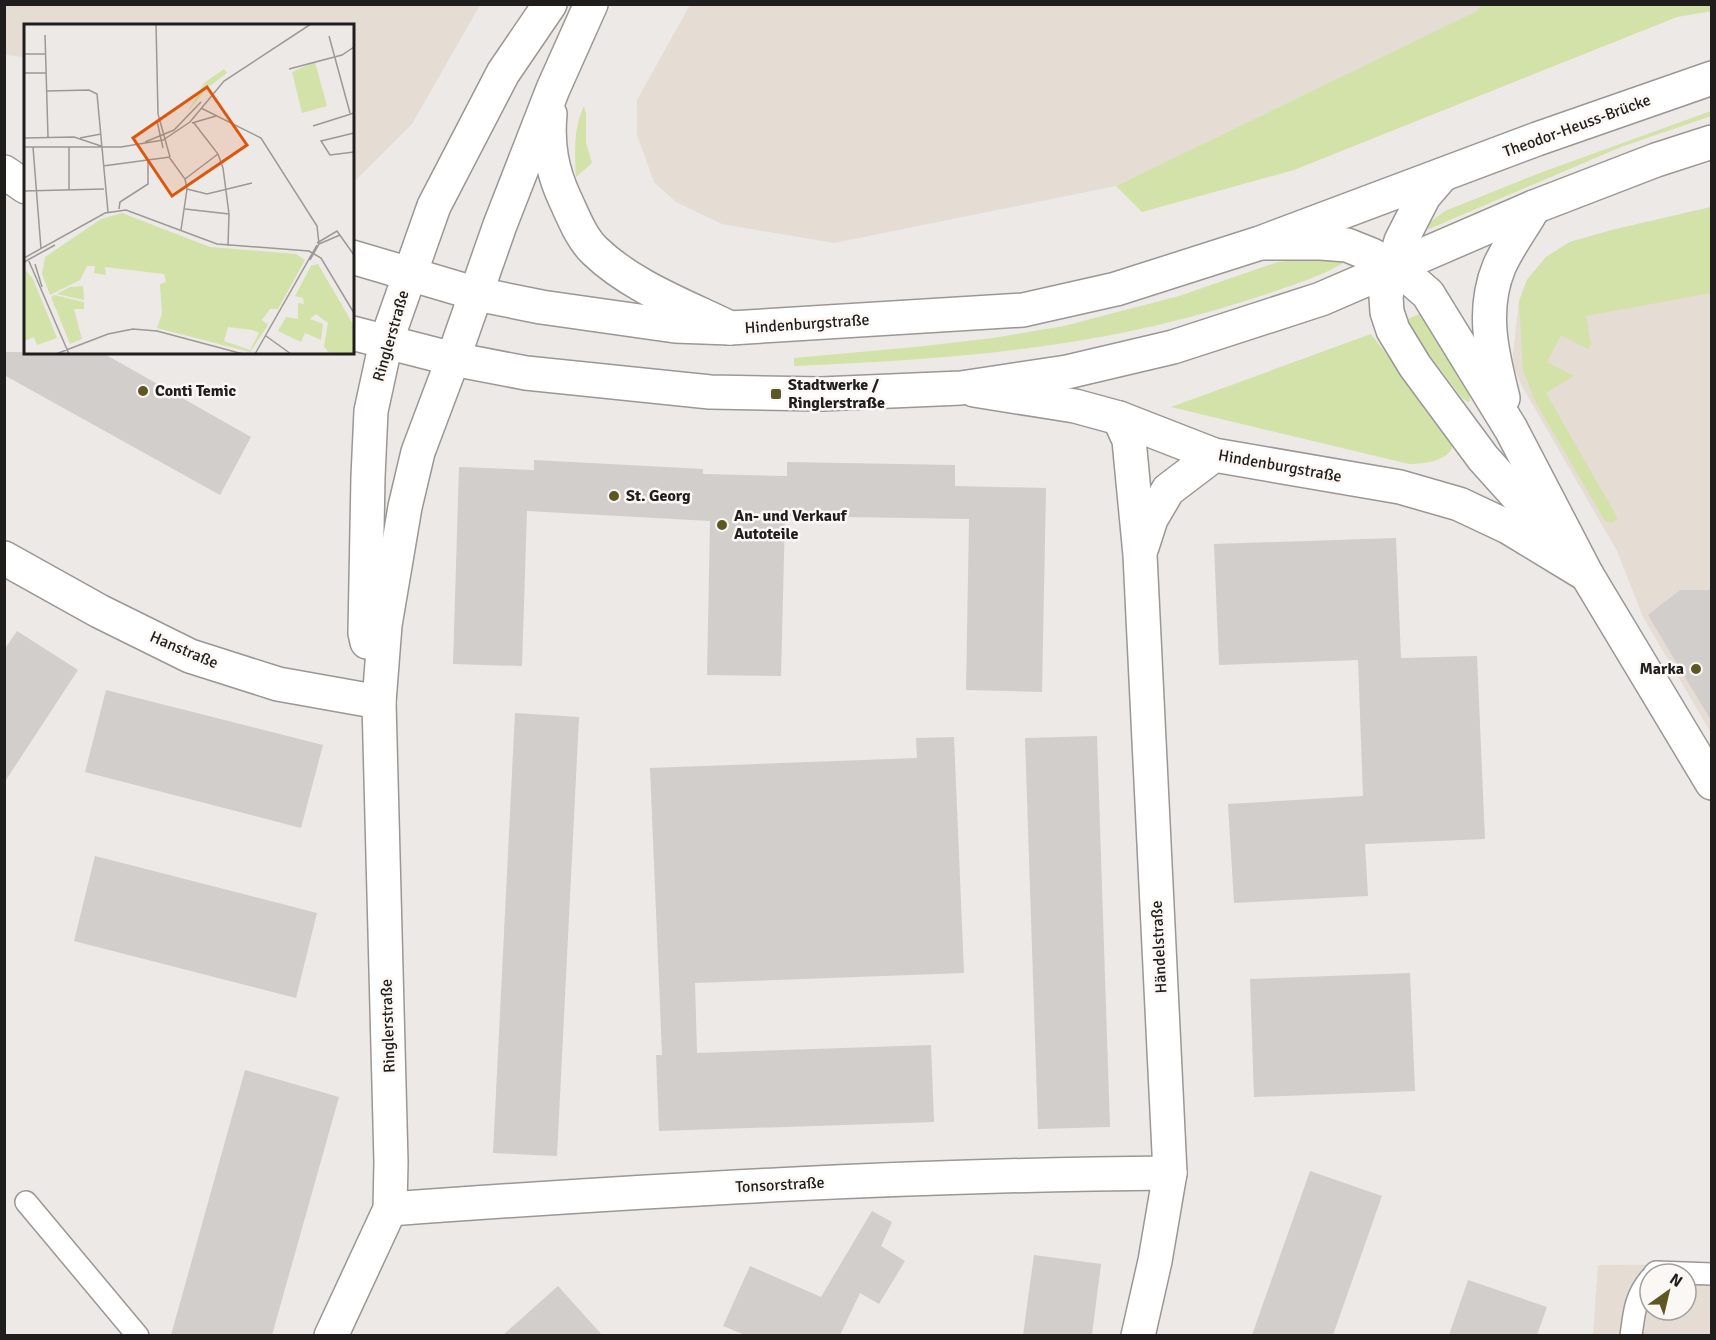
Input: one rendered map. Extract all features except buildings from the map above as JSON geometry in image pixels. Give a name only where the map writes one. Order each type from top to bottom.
[{"type":"street","name":"Ringlerstraße","points":[[379,702],[365,633],[366,548],[371,411],[386,342],[444,185],[503,73],[550,4]]},
{"type":"street","points":[[453,359],[500,225],[553,89],[591,4]]},
{"type":"street","name":"Theodor-Heuss-Brücke","points":[[1442,175],[1712,78]]},
{"type":"street","points":[[553,89],[548,135],[552,169],[574,219],[593,249],[618,270],[645,286],[730,328]]},
{"type":"street","points":[[1511,429],[1494,360],[1488,311],[1500,267],[1534,207],[1656,160],[1712,142]]},
{"type":"street","points":[[4,171],[24,173]]},
{"type":"street","points":[[4,171],[24,186]]},
{"type":"street","name":"Hindenburgstraße","points":[[354,258],[477,294],[541,307],[664,325],[730,328],[1023,310],[1116,289],[1260,243],[1442,175]]},
{"type":"street","name":"Hindenburgstraße","points":[[1442,175],[1424,196],[1401,241],[1386,297],[1387,312],[1393,330],[1403,349],[1483,458],[1587,574]]},
{"type":"street","name":"Hindenburgstraße","points":[[354,334],[453,359],[526,373],[710,392],[821,394],[961,388],[1068,372],[1173,347],[1321,299],[1534,207]]},
{"type":"street","name":"Hindenburgstraße","points":[[1260,243],[1347,245],[1393,267],[1417,283],[1428,294],[1511,429],[1587,574],[1712,783]]},
{"type":"street","name":"Ringlerstraße","points":[[331,1335],[390,1209],[391,1162],[379,702],[385,625],[395,554],[418,452],[453,359]]},
{"type":"street","name":"Hindenburgstraße","points":[[961,388],[1064,404],[1119,418],[1214,455],[1400,487],[1459,504],[1508,527],[1587,574]]},
{"type":"street","name":"Händelstraße","points":[[1119,418],[1129,440],[1140,555],[1170,1173],[1155,1261],[1138,1335]]},
{"type":"street","name":"Händelstraße","points":[[1140,555],[1151,519],[1168,490],[1214,455]]},
{"type":"street","name":"Hanstraße","points":[[4,558],[99,611],[190,656],[278,684],[379,702]]},
{"type":"street","name":"Tonsorstraße","points":[[390,1209],[589,1194],[1004,1175],[1170,1173]]},
{"type":"lane","points":[[26,1202],[138,1335]]},
{"type":"lane","points":[[1631,1335],[1638,1297]]},
{"type":"shaded area","points":[[5,4],[480,5],[412,124],[354,182],[354,24],[24,24],[24,57],[5,55]]},
{"type":"shaded area","points":[[690,5],[1481,5],[1477,11],[1116,186],[834,243],[722,224],[676,202],[654,182],[637,135],[637,100]]},
{"type":"shaded area","points":[[1711,207],[1711,733],[1643,617],[1617,551],[1522,386],[1512,363],[1519,301],[1527,280],[1546,257],[1570,242]]},
{"type":"shaded area","points":[[1698,1264],[1711,1264],[1711,1335],[1593,1336],[1598,1265],[1638,1265],[1638,1322],[1698,1322]]},
{"type":"green space","points":[[1711,4],[1712,11],[1677,17],[1294,170],[1142,212],[1116,186],[1477,11],[1481,5]]},
{"type":"green space","points":[[584,106],[586,142],[592,163],[576,177],[576,132]]},
{"type":"green space","points":[[1711,111],[1711,116],[1621,147],[1429,229],[1426,228],[1426,225],[1445,211],[1537,174]]},
{"type":"green space","points":[[1711,207],[1711,293],[1586,316],[1591,345],[1588,349],[1561,335],[1547,362],[1574,376],[1546,393],[1618,519],[1611,523],[1605,521],[1535,401],[1523,370],[1519,301],[1527,280],[1546,257],[1570,242]]},
{"type":"green space","points":[[1317,258],[1345,262],[1311,278],[1248,300],[1192,317],[1136,330],[1080,341],[967,355],[794,366],[794,358],[993,338],[1064,326],[1179,296],[1278,262]]},
{"type":"green space","points":[[1422,313],[1458,369],[1470,401],[1462,398],[1409,328],[1405,320]]},
{"type":"green space","points":[[1371,334],[1453,442],[1452,448],[1443,457],[1429,462],[1409,464],[1171,407]]},
{"type":"place","name":"Conti Temic","points":[[143,391]]},
{"type":"place","name":"Stadtwerke / Ringlerstraße","points":[[776,394]]},
{"type":"place","name":"St. Georg","points":[[614,496]]},
{"type":"place","name":"An- und Verkauf Autoteile","points":[[722,525]]},
{"type":"place","name":"Marka","points":[[1696,669]]}]
